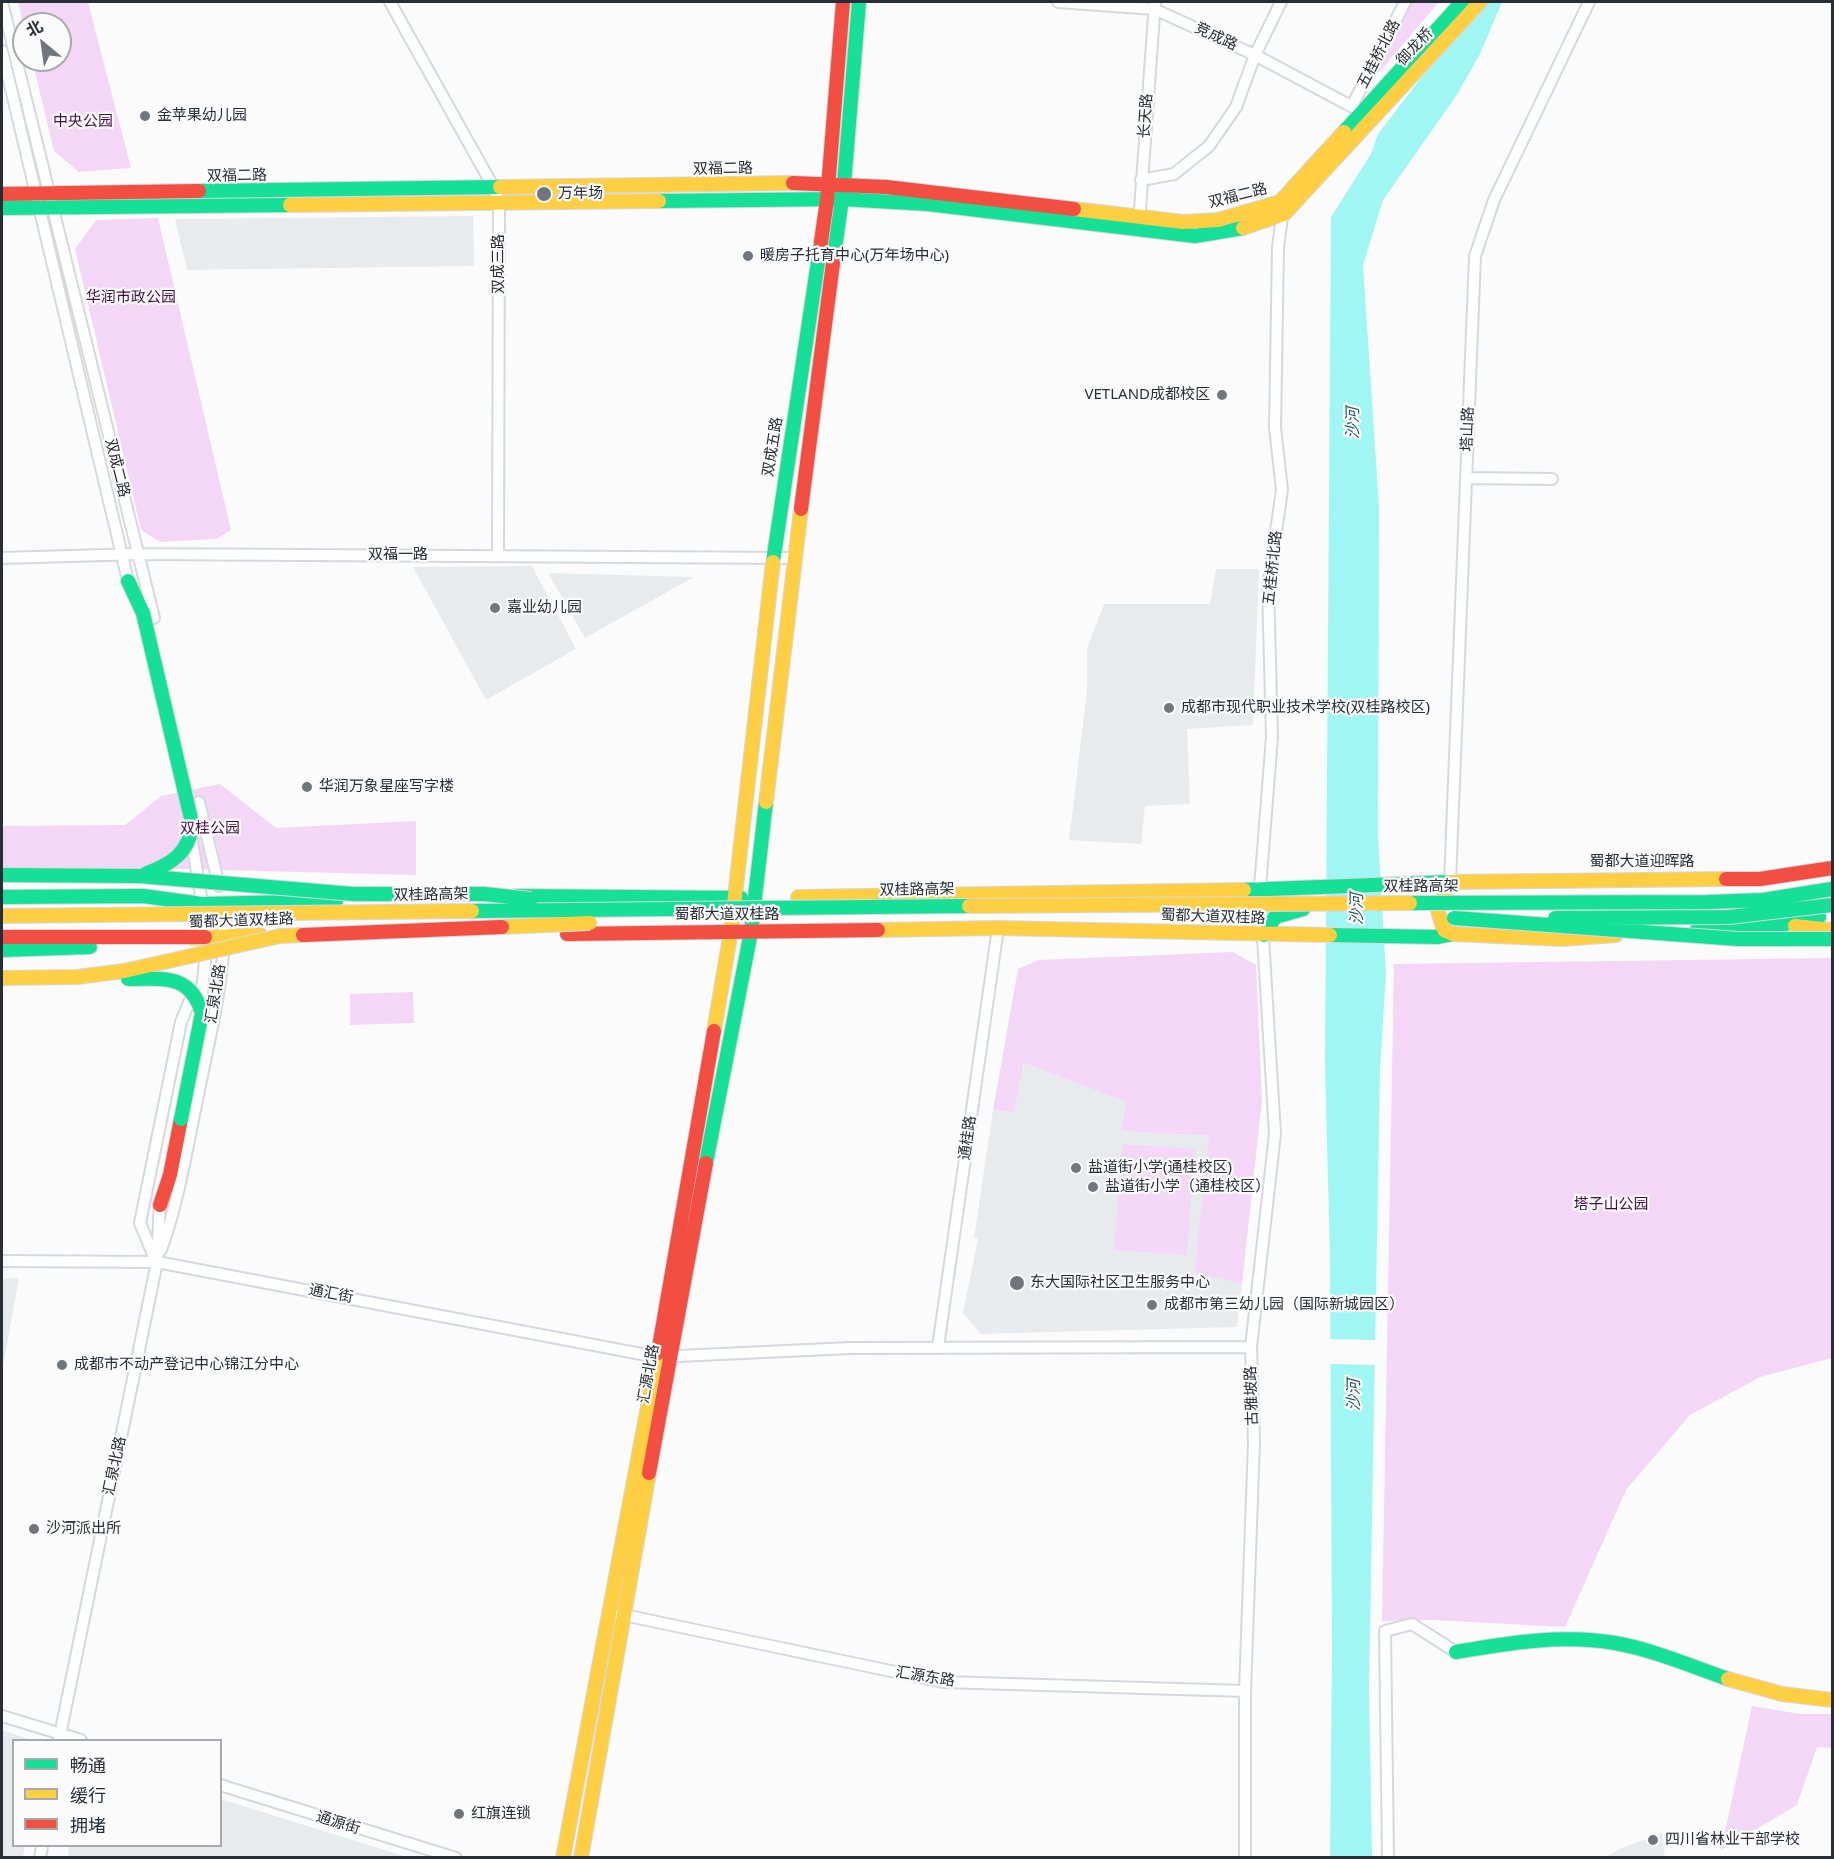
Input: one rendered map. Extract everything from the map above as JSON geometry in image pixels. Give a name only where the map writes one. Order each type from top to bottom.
[{"type":"main road","name":"双成五路","points":[[734,898],[773,558],[827,200],[843,2]]},
{"type":"main road","points":[[756,898],[794,558],[844,184],[859,2]]},
{"type":"main road","name":"御龙桥","points":[[1387,83],[1462,2]]},
{"type":"main road","name":"御龙桥","points":[[1363,111],[1480,2]]},
{"type":"main road","name":"双福二路","points":[[2,194],[842,199],[928,204],[1195,236],[1235,231],[1282,208],[1387,83]]},
{"type":"main road","name":"双福二路","points":[[2,208],[40,209],[497,196],[829,183],[1183,222],[1218,220],[1282,208]]},
{"type":"main road","points":[[128,581],[143,613],[192,810],[194,829],[185,849],[171,864],[139,876]]},
{"type":"main road","name":"蜀都大道迎晖路","points":[[1450,882],[1636,878],[1760,879],[1833,868]]},
{"type":"main road","points":[[2,875],[139,876],[353,894],[484,894],[636,915]]},
{"type":"main road","points":[[1264,935],[1275,917],[1301,909],[1415,907],[1436,899],[1450,882]]},
{"type":"main road","points":[[1450,882],[1439,901],[1436,914],[1444,930],[1453,934],[1562,939],[1785,924],[1833,915]]},
{"type":"main road","name":"蜀都大道双桂路","points":[[2,897],[143,896],[202,904],[582,895],[756,898],[1298,889],[1450,882]]},
{"type":"main road","name":"双桂路高架","points":[[2,926],[636,915],[1020,905],[1708,902],[1763,900],[1833,889]]},
{"type":"main road","name":"汇源北路","points":[[581,1857],[624,1615],[731,931],[734,898]]},
{"type":"main road","name":"汇源北路","points":[[563,1857],[610,1612],[752,932],[756,898]]},
{"type":"main road","points":[[2,906],[123,902],[202,904]]},
{"type":"main road","name":"双桂路高架","points":[[1419,918],[1740,917],[1773,915],[1833,905]]},
{"type":"main road","points":[[77,978],[124,971],[237,944],[290,935],[370,930],[512,928],[636,915]]},
{"type":"main road","name":"双桂路高架","points":[[2,916],[636,915],[1340,918]]},
{"type":"main road","points":[[1454,918],[1738,939],[1833,939]]},
{"type":"main road","points":[[1785,924],[1810,930],[1833,930]]},
{"type":"main road","name":"蜀都大道双桂路","points":[[2,950],[112,946],[225,935],[998,928],[1298,936],[1437,937],[1453,934]]},
{"type":"main road","points":[[2,937],[205,937]]},
{"type":"main road","points":[[2,978],[171,980],[190,987],[196,993],[202,1013],[170,1174],[160,1204]]},
{"type":"main road","points":[[1456,1652],[1552,1639],[1610,1642],[1638,1648],[1742,1684],[1802,1698],[1833,1700]]},
{"type":"street","name":"双成二路","points":[[3,2],[43,194],[40,209],[195,854],[205,937]]},
{"type":"street","name":"双成三路","points":[[390,2],[497,196],[498,555]]},
{"type":"street","name":"竞成路","points":[[1058,2],[1154,5],[1363,111]]},
{"type":"street","points":[[1141,180],[1174,174],[1209,146],[1236,107],[1255,55],[1281,2]]},
{"type":"street","name":"五桂桥北路","points":[[1363,111],[1405,2]]},
{"type":"street","name":"塔山路","points":[[1450,882],[1475,256],[1494,200],[1589,2]]},
{"type":"street","name":"长天路","points":[[1139,231],[1154,5]]},
{"type":"street","name":"双成二路","points":[[2,51],[43,194],[54,208],[224,903],[225,935]]},
{"type":"street","name":"五桂桥北路","points":[[1264,935],[1260,888],[1272,736],[1268,587],[1282,490],[1275,428],[1278,247],[1282,208]]},
{"type":"street","points":[[1466,478],[1552,479]]},
{"type":"street","name":"双福一路","points":[[2,558],[139,554],[794,558]]},
{"type":"street","name":"通桂路","points":[[938,1347],[998,928]]},
{"type":"street","name":"汇泉北路","points":[[59,1737],[157,1262],[173,1218],[208,1041],[225,935]]},
{"type":"street","name":"古雅坡路","points":[[1245,1857],[1245,1691],[1254,1443],[1251,1347],[1275,1134],[1264,935]]},
{"type":"street","name":"汇泉北路","points":[[157,1262],[160,1183],[204,988],[205,937]]},
{"type":"street","points":[[157,1262],[140,1223],[181,1022],[206,962]]},
{"type":"street","name":"通汇街","points":[[2,1261],[157,1262],[663,1357],[850,1348],[1251,1347]]},
{"type":"street","name":"汇源东路","points":[[610,1612],[943,1682],[1245,1691]]},
{"type":"street","points":[[1388,1857],[1385,1631],[1413,1624],[1456,1652]]},
{"type":"street","points":[[2,1716],[59,1737]]},
{"type":"street","name":"通源街","points":[[222,1786],[456,1857]]},
{"type":"shaded area","points":[[473,216],[474,266],[187,270],[175,219]]},
{"type":"shaded area","name":"嘉业幼儿园","points":[[532,566],[576,649],[486,700],[413,567]]},
{"type":"shaded area","name":"成都市现代职业技术学校(双桂路校区)","points":[[1216,569],[1259,569],[1253,725],[1187,729],[1190,804],[1145,806],[1141,844],[1069,840],[1087,691],[1087,648],[1104,604],[1210,604]]},
{"type":"shaded area","points":[[548,573],[694,577],[585,638]]},
{"type":"shaded area","name":"盐道街小学（通桂校区）","points":[[1024,1063],[1126,1102],[1121,1131],[1210,1136],[1194,1272],[1242,1284],[1237,1327],[981,1334],[963,1313],[978,1239],[974,1238],[993,1110],[1014,1111]]},
{"type":"shaded area","points":[[19,1278],[2,1372],[2,1279]]},
{"type":"shaded area","points":[[2,1730],[28,1739],[12,1739],[12,1847],[25,1847],[23,1857],[2,1857]]},
{"type":"shaded area","points":[[222,1799],[407,1857],[68,1857],[69,1847],[222,1847]]},
{"type":"shaded area","name":"四川省林业干部学校","points":[[1662,1833],[1665,1857],[1605,1857],[1622,1848]]},
{"type":"green space","name":"中央公园","points":[[18,2],[88,2],[131,168],[79,172],[54,151],[35,72],[72,72],[72,12],[20,12]]},
{"type":"green space","points":[[1411,2],[1439,2],[1369,84]]},
{"type":"green space","name":"华润市政公园","points":[[158,218],[231,530],[216,539],[160,542],[141,530],[75,249],[96,220]]},
{"type":"green space","name":"双桂公园","points":[[220,784],[276,828],[416,821],[416,875],[145,868],[2,868],[2,826],[125,825],[161,796]]},
{"type":"green space","points":[[1233,952],[1256,965],[1262,1100],[1242,1284],[1194,1272],[1209,1136],[1121,1131],[1126,1102],[1024,1063],[1014,1112],[993,1110],[1018,969],[1038,960]]},
{"type":"green space","name":"塔子山公园","points":[[1832,958],[1832,1358],[1760,1377],[1690,1415],[1626,1490],[1565,1627],[1433,1620],[1382,1621],[1394,964]]},
{"type":"green space","points":[[413,992],[414,1023],[350,1025],[350,994]]},
{"type":"green space","points":[[1122,1144],[1195,1149],[1187,1255],[1114,1250]]},
{"type":"green space","points":[[1752,1706],[1800,1714],[1832,1714],[1832,1748],[1817,1747],[1797,1805],[1721,1850]]},
{"type":"water","name":"沙河","points":[[1458,2],[1502,2],[1480,54],[1456,96],[1383,200],[1363,265],[1379,507],[1378,837],[1386,973],[1380,1070],[1369,1687],[1372,1857],[1330,1858],[1332,1652],[1330,1257],[1325,1064],[1331,217],[1371,154],[1378,134],[1431,65]]},
{"type":"pier","points":[[1327,1339],[1379,1340],[1379,1365],[1327,1364]]},
{"type":"traffic: fast","points":[[833,263],[844,184],[859,2]]},
{"type":"traffic: fast","points":[[1344,132],[1462,2]]},
{"type":"traffic: fast","points":[[199,191],[500,187]]},
{"type":"traffic: fast","points":[[659,201],[842,199],[928,204],[1195,236],[1243,228]]},
{"type":"traffic: fast","points":[[2,208],[290,205]]},
{"type":"traffic: fast","points":[[773,562],[821,242]]},
{"type":"traffic: fast","points":[[128,581],[143,613]]},
{"type":"traffic: fast","points":[[143,613],[192,823],[187,842],[178,856],[145,874]]},
{"type":"traffic: fast","points":[[706,1163],[751,932],[766,802]]},
{"type":"traffic: fast","points":[[2,875],[139,876],[353,894],[484,894],[531,899]]},
{"type":"traffic: fast","points":[[1244,890],[1450,882]]},
{"type":"traffic: fast","points":[[1410,903],[1708,902],[1763,900],[1832,889]]},
{"type":"traffic: fast","points":[[2,897],[143,896],[202,904],[336,901]]},
{"type":"traffic: fast","points":[[516,896],[741,898]]},
{"type":"traffic: fast","points":[[1555,918],[1729,917],[1832,905]]},
{"type":"traffic: fast","points":[[472,911],[969,906]]},
{"type":"traffic: fast","points":[[1264,935],[1275,917],[1303,909]]},
{"type":"traffic: fast","points":[[1696,931],[1785,924],[1819,917]]},
{"type":"traffic: fast","points":[[1454,918],[1738,939],[1832,939]]},
{"type":"traffic: fast","points":[[1330,935],[1437,937],[1453,934]]},
{"type":"traffic: fast","points":[[2,950],[90,947]]},
{"type":"traffic: fast","points":[[128,979],[164,979],[183,985],[197,1000],[202,1013],[181,1119]]},
{"type":"traffic: fast","points":[[1456,1652],[1535,1641],[1595,1640],[1644,1650],[1728,1679]]},
{"type":"traffic: slow","points":[[1243,228],[1284,214],[1480,2]]},
{"type":"traffic: slow","points":[[1074,209],[1183,222],[1218,220],[1280,202],[1344,132]]},
{"type":"traffic: slow","points":[[500,187],[793,183]]},
{"type":"traffic: slow","points":[[290,205],[659,201]]},
{"type":"traffic: slow","points":[[766,802],[801,509]]},
{"type":"traffic: slow","points":[[714,1031],[731,931],[773,562]]},
{"type":"traffic: slow","points":[[1450,882],[1726,879]]},
{"type":"traffic: slow","points":[[1450,882],[1438,911],[1444,930],[1453,934],[1562,939],[1616,935]]},
{"type":"traffic: slow","points":[[798,897],[1244,890]]},
{"type":"traffic: slow","points":[[969,906],[1410,903]]},
{"type":"traffic: slow","points":[[2,916],[472,911]]},
{"type":"traffic: slow","points":[[502,927],[590,923]]},
{"type":"traffic: slow","points":[[1795,926],[1832,930]]},
{"type":"traffic: slow","points":[[878,930],[998,928],[1330,935]]},
{"type":"traffic: slow","points":[[192,938],[260,935]]},
{"type":"traffic: slow","points":[[2,978],[77,977],[124,971],[280,936],[303,935]]},
{"type":"traffic: slow","points":[[563,1858],[658,1353]]},
{"type":"traffic: slow","points":[[581,1858],[649,1473]]},
{"type":"traffic: slow","points":[[1728,1679],[1782,1694],[1832,1700]]},
{"type":"traffic: jam","points":[[821,242],[827,200],[843,2]]},
{"type":"traffic: jam","points":[[793,183],[886,187],[1074,209]]},
{"type":"traffic: jam","points":[[2,194],[199,191]]},
{"type":"traffic: jam","points":[[801,509],[833,263]]},
{"type":"traffic: jam","points":[[1726,879],[1760,879],[1832,868]]},
{"type":"traffic: jam","points":[[303,935],[502,927]]},
{"type":"traffic: jam","points":[[567,934],[878,930]]},
{"type":"traffic: jam","points":[[2,937],[205,937]]},
{"type":"traffic: jam","points":[[658,1353],[714,1031]]},
{"type":"traffic: jam","points":[[160,1205],[170,1175],[181,1119]]},
{"type":"traffic: jam","points":[[649,1473],[706,1163]]},
{"type":"place","name":"金苹果幼儿园","points":[[145,116]]},
{"type":"place","name":"万年场","points":[[544,194]]},
{"type":"place","name":"暖房子托育中心(万年场中心)","points":[[748,256]]},
{"type":"place","name":"VETLAND成都校区","points":[[1222,395]]},
{"type":"place","name":"嘉业幼儿园","points":[[495,608]]},
{"type":"place","name":"成都市现代职业技术学校(双桂路校区)","points":[[1169,708]]},
{"type":"place","name":"华润万象星座写字楼","points":[[307,787]]},
{"type":"place","name":"盐道街小学(通桂校区)","points":[[1076,1168]]},
{"type":"place","name":"盐道街小学（通桂校区）","points":[[1093,1187]]},
{"type":"place","name":"东大国际社区卫生服务中心","points":[[1017,1283]]},
{"type":"place","name":"成都市第三幼儿园（国际新城园区）","points":[[1152,1305]]},
{"type":"place","name":"成都市不动产登记中心锦江分中心","points":[[62,1365]]},
{"type":"place","name":"沙河派出所","points":[[34,1529]]},
{"type":"place","name":"红旗连锁","points":[[459,1814]]},
{"type":"place","name":"四川省林业干部学校","points":[[1653,1840]]}]
